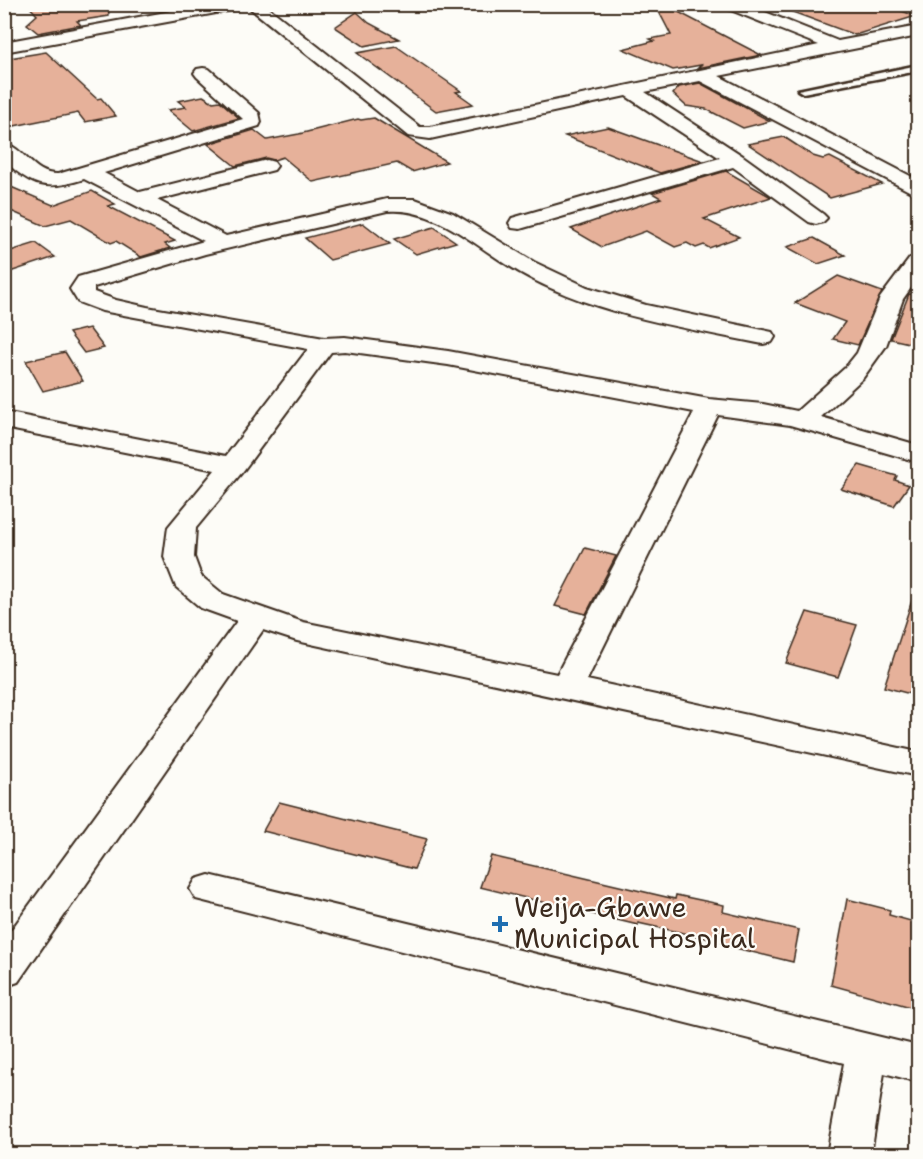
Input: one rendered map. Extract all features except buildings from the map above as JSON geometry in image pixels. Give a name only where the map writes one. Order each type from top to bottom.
[{"type":"street","points":[[4,47],[184,16],[238,4]]},
{"type":"street","points":[[253,4],[415,132],[440,132],[837,46],[918,32]]},
{"type":"street","points":[[729,4],[837,46]]},
{"type":"street","points":[[4,149],[31,174],[44,181],[62,180],[252,122],[252,117],[203,73]]},
{"type":"street","points":[[705,76],[918,188]]},
{"type":"street","points":[[630,91],[736,160],[816,218]]},
{"type":"street","points":[[520,223],[736,160]]},
{"type":"street","points":[[141,198],[267,166]]},
{"type":"street","points":[[86,172],[141,198],[224,243]]},
{"type":"street","points":[[763,338],[637,309],[565,288],[527,268],[476,234],[420,206],[407,204],[387,205],[224,243],[108,274],[86,282],[81,289],[86,297],[110,306],[324,345],[345,344],[448,358],[709,407],[744,408],[804,418],[918,454]]},
{"type":"street","points":[[804,418],[854,373],[867,357],[874,346],[892,298],[918,263]]},
{"type":"street","points":[[324,345],[233,465],[182,527],[178,557],[187,580],[212,601],[297,631],[918,764]]},
{"type":"street","points":[[567,687],[709,407]]},
{"type":"street","points":[[4,420],[233,465]]},
{"type":"street","points":[[4,971],[256,617]]},
{"type":"street","points":[[209,889],[918,1064]]},
{"type":"street","points":[[849,1155],[867,1051]]},
{"type":"lane","points":[[802,90],[918,68]]},
{"type":"place","name":"Weija-Gbawe Municipal Hospital","points":[[500,924]]}]
